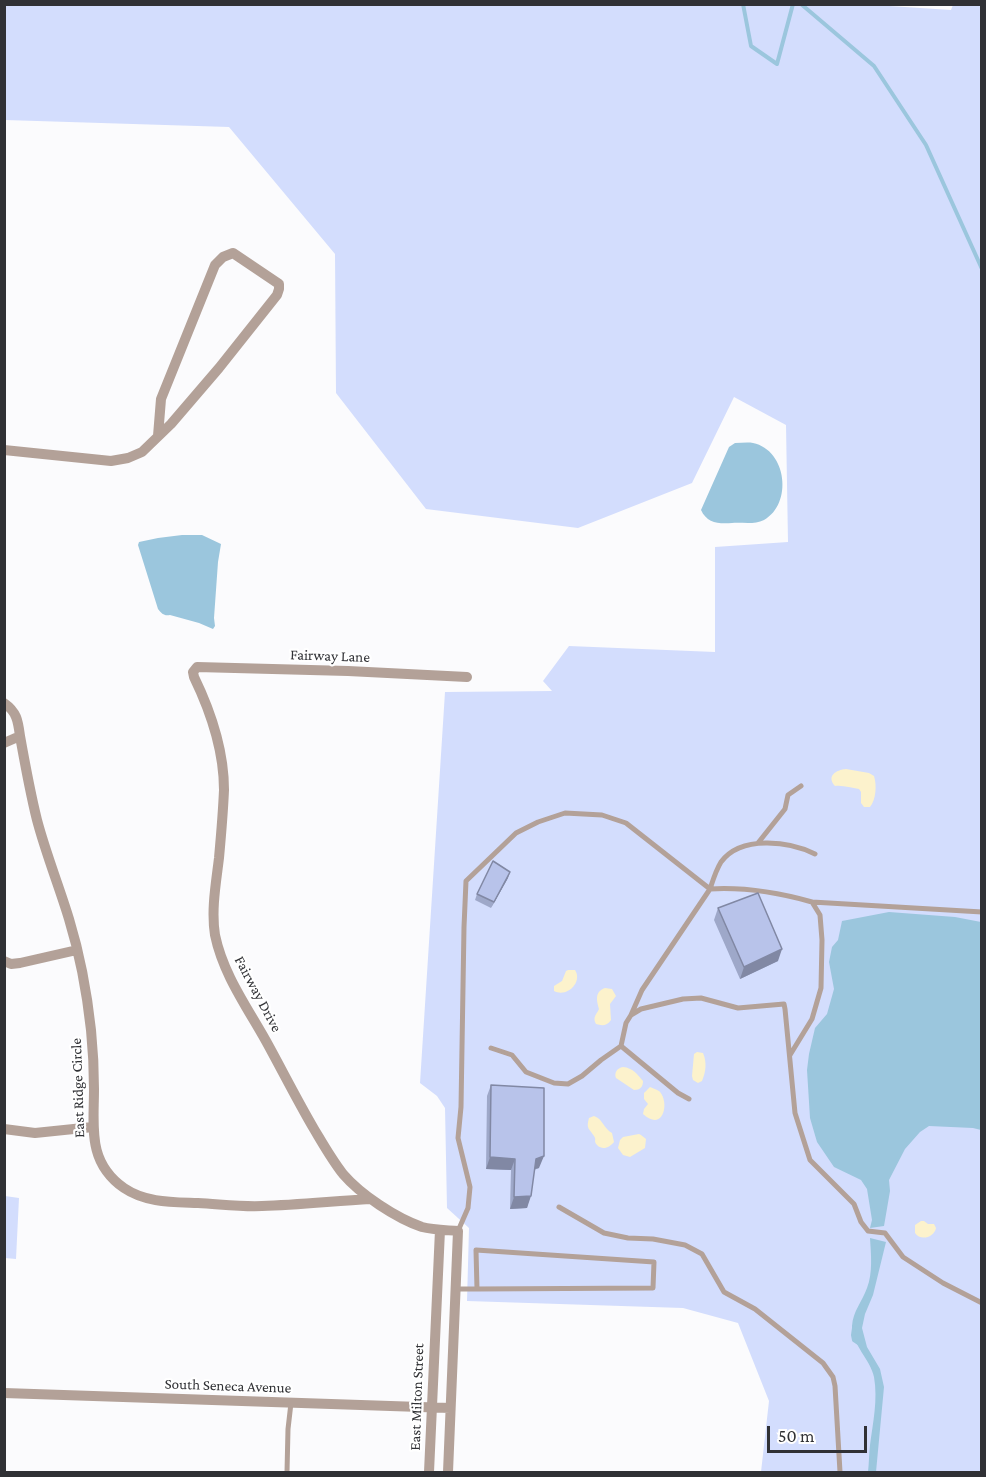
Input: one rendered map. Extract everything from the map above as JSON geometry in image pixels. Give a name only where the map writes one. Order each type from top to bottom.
[{"type":"street","points":[[4,450],[111,461],[128,458],[142,452],[158,436],[219,369],[277,295],[279,284],[233,253],[223,257],[215,265],[161,399],[158,436]]},
{"type":"street","name":"Fairway Lane","points":[[194,670],[197,667],[467,677]]},
{"type":"street","name":"Fairway Drive","points":[[194,670],[194,677],[217,738],[223,768],[224,790],[213,912],[215,933],[223,962],[328,1154],[342,1173],[370,1199]]},
{"type":"street","name":"East Ridge Circle","points":[[4,703],[14,711],[18,718],[29,789],[37,821],[77,950],[91,1030],[93,1127],[97,1150],[106,1169],[126,1189],[144,1198],[164,1201],[260,1206],[370,1199]]},
{"type":"street","points":[[4,742],[20,736]]},
{"type":"street","points":[[4,961],[11,964],[21,963],[77,950]]},
{"type":"street","points":[[4,1129],[35,1133],[93,1127]]},
{"type":"street","points":[[370,1199],[423,1227],[458,1231],[448,1473]]},
{"type":"street","name":"East Milton Street","points":[[429,1473],[440,1230]]},
{"type":"street","name":"East Milton Street","points":[[435,1323],[454,1323]]},
{"type":"street","name":"South Seneca Avenue","points":[[4,1393],[450,1408]]},
{"type":"lane","points":[[758,843],[785,809],[788,795],[801,786]]},
{"type":"lane","points":[[458,1231],[468,1208],[470,1187],[458,1138],[461,1107],[466,881],[516,833],[538,822],[565,813],[602,815],[626,823],[710,889],[722,888],[783,894],[812,902],[981,912]]},
{"type":"lane","points":[[491,1048],[512,1055],[526,1072],[554,1083],[568,1084],[582,1076],[601,1059],[621,1046],[626,1023],[642,990],[710,889],[721,863],[730,853],[758,843],[794,846],[815,854]]},
{"type":"lane","points":[[790,1057],[812,1019],[821,988],[820,915],[812,902]]},
{"type":"lane","points":[[631,1015],[641,1009],[683,999],[702,998],[738,1008],[784,1004],[795,1113],[810,1160],[854,1204],[861,1222],[868,1231],[885,1233],[903,1257],[943,1283],[981,1303]]},
{"type":"lane","points":[[621,1046],[688,1099]]},
{"type":"lane","points":[[559,1207],[604,1233],[685,1245],[702,1254],[724,1292],[755,1309],[823,1363],[833,1377],[835,1386],[840,1473]]},
{"type":"lane","points":[[456,1290],[653,1288],[654,1262],[476,1250],[477,1289]]},
{"type":"lane","points":[[287,1473],[291,1403]]},
{"type":"shaded area","points":[[859,4],[951,10],[953,5],[981,5],[981,1472],[761,1472],[769,1401],[738,1323],[683,1308],[467,1301],[469,1228],[447,1208],[445,1108],[437,1096],[420,1083],[445,692],[552,691],[543,681],[569,646],[715,652],[715,547],[788,542],[786,425],[734,397],[692,483],[578,528],[426,509],[336,393],[335,254],[229,127],[5,120],[5,5]]},
{"type":"shaded area","points":[[735,443],[753,443],[764,448],[779,466],[782,490],[779,502],[773,512],[760,522],[718,523],[706,518],[701,510],[729,447]]},
{"type":"shaded area","points":[[182,535],[202,535],[221,544],[213,629],[199,623],[165,615],[158,609],[138,545],[139,542]]},
{"type":"shaded area","points":[[889,912],[955,917],[981,922],[981,1130],[929,1126],[920,1132],[905,1149],[889,1180],[890,1191],[884,1226],[870,1228],[872,1220],[867,1189],[861,1180],[834,1167],[817,1142],[810,1118],[807,1070],[815,1028],[827,1014],[834,989],[829,962],[832,947],[838,940],[842,921]]},
{"type":"shaded area","points":[[5,1196],[19,1198],[16,1259],[5,1258]]},
{"type":"shaded area","points":[[870,1238],[886,1242],[862,1328],[867,1347],[880,1369],[884,1387],[876,1472],[868,1472],[874,1419],[874,1377],[858,1346],[852,1326],[869,1282]]},
{"type":"sand","points":[[846,769],[874,776],[874,800],[870,807],[864,807],[861,803],[859,789],[835,786],[832,782],[833,774]]},
{"type":"sand","points":[[568,970],[575,970],[577,979],[575,984],[568,991],[559,993],[554,991],[554,986],[562,981]]},
{"type":"sand","points":[[605,988],[612,989],[616,996],[610,1004],[611,1020],[600,1025],[596,1024],[594,1019],[599,1009],[597,997],[599,992]]},
{"type":"sand","points":[[703,1053],[705,1063],[702,1081],[698,1083],[693,1080],[692,1076],[694,1054]]},
{"type":"sand","points":[[623,1067],[639,1076],[643,1081],[641,1088],[634,1090],[616,1078],[615,1074],[619,1068]]},
{"type":"sand","points":[[650,1087],[659,1091],[664,1101],[663,1113],[656,1120],[643,1114],[648,1104],[644,1099],[644,1093]]},
{"type":"sand","points":[[594,1116],[612,1133],[614,1142],[608,1147],[602,1148],[597,1145],[588,1128],[589,1118]]},
{"type":"sand","points":[[639,1134],[646,1139],[645,1148],[630,1157],[623,1155],[618,1148],[620,1140],[623,1137]]},
{"type":"sand","points":[[921,1221],[934,1224],[936,1228],[933,1234],[923,1238],[915,1233],[915,1225]]},
{"type":"building","points":[[493,861],[510,872],[494,902],[477,894]]},
{"type":"building","points":[[758,893],[782,949],[744,967],[718,908]]},
{"type":"building","points":[[491,1085],[544,1088],[544,1156],[536,1159],[531,1196],[514,1197],[515,1159],[490,1157]]},
{"type":"waterway","points":[[743,4],[751,46],[777,64],[793,4]]},
{"type":"waterway","points":[[801,4],[874,66],[926,145],[982,269]]},
{"type":"waterway","points":[[854,1328],[854,1340],[860,1344]]}]
